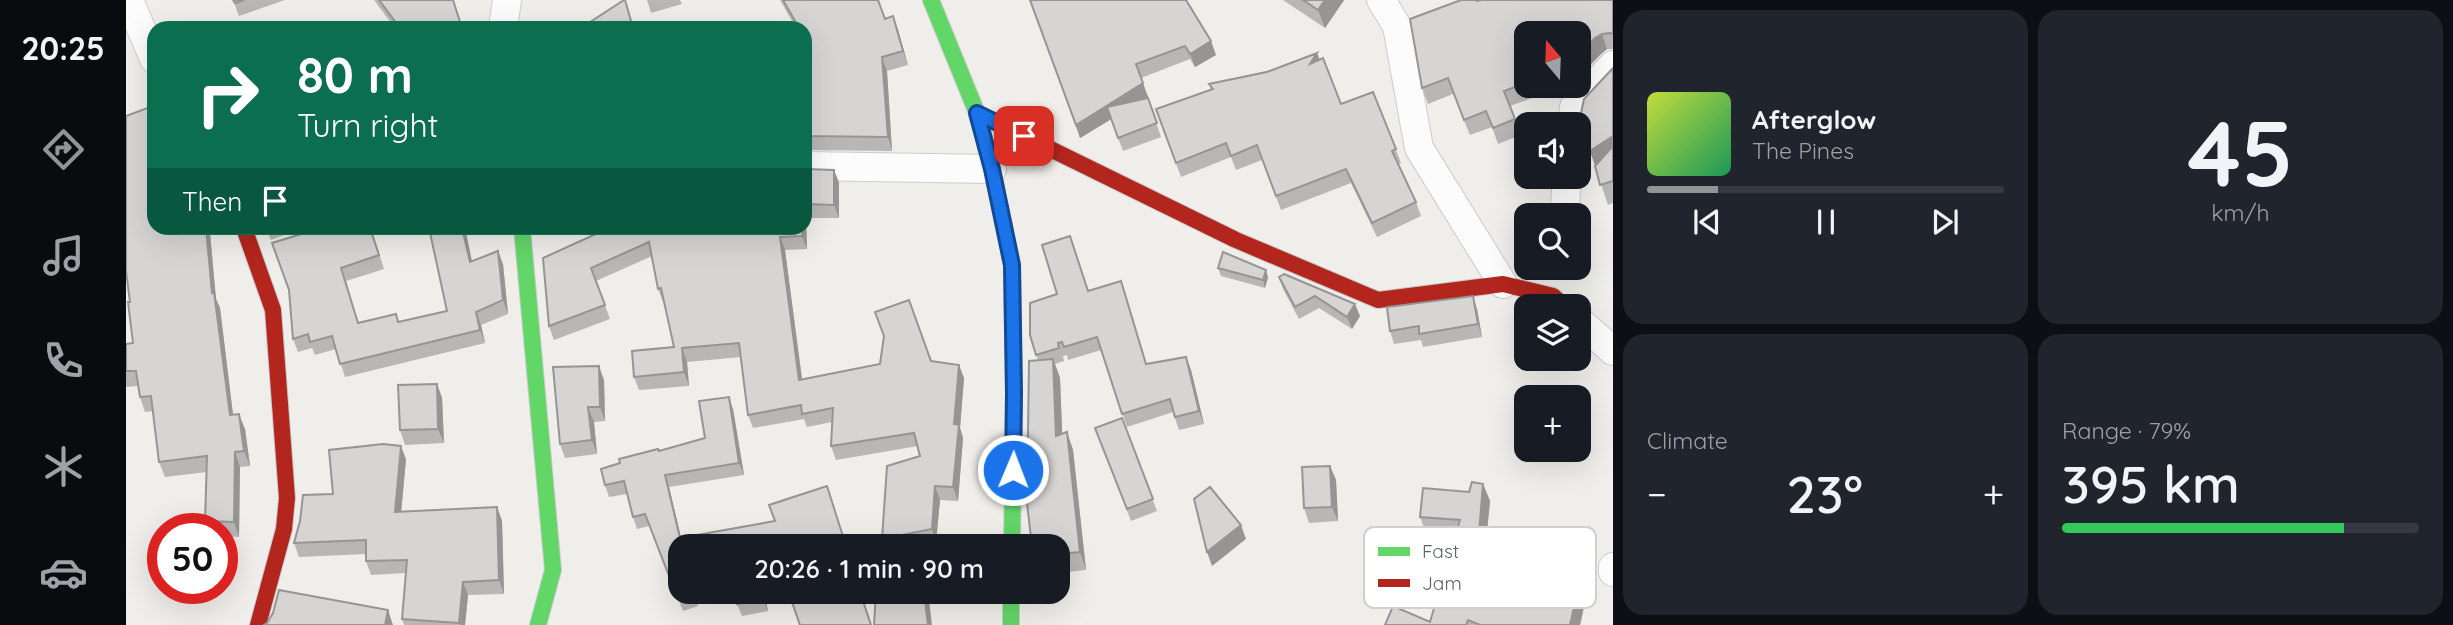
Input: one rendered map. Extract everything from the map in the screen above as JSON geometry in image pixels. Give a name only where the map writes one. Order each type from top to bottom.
[{"type":"street","points":[[129,0],[147,42]]},
{"type":"street","points":[[504,21],[507,0]]},
{"type":"street","points":[[931,0],[977,113],[1012,265],[1012,534]]},
{"type":"street","points":[[1381,0],[1397,26],[1419,148],[1514,270]]},
{"type":"street","points":[[1573,112],[1574,107],[1613,65]]},
{"type":"street","points":[[977,113],[1236,240],[1378,300],[1522,280],[1549,294]]},
{"type":"street","points":[[812,166],[992,169]]},
{"type":"street","points":[[246,235],[273,310],[287,498],[284,529],[258,625]]},
{"type":"street","points":[[531,235],[552,570],[538,625]]},
{"type":"street","points":[[1591,332],[1613,351]]},
{"type":"street","points":[[1011,604],[1011,625]]},
{"type":"building","points":[[379,0],[453,0],[460,21],[395,21]]},
{"type":"building","points":[[624,0],[625,0],[631,21],[592,21]]},
{"type":"building","points":[[783,0],[878,0],[885,19],[893,16],[903,51],[882,57],[888,137],[812,136],[812,21],[795,21]]},
{"type":"building","points":[[1030,0],[1186,0],[1211,41],[1190,54],[1185,46],[1136,64],[1143,83],[1076,125]]},
{"type":"building","points":[[1303,0],[1325,0],[1318,10]]},
{"type":"building","points":[[1461,0],[1613,0],[1613,34],[1602,34],[1591,42],[1591,21],[1514,21],[1514,87],[1504,91],[1514,119],[1493,128],[1486,111],[1464,120],[1448,78],[1422,88],[1410,19]]},
{"type":"building","points":[[1317,53],[1310,64],[1323,58],[1341,104],[1373,92],[1396,149],[1392,151],[1416,202],[1372,223],[1346,169],[1276,196],[1257,145],[1231,156],[1226,143],[1176,163],[1156,109],[1213,89],[1209,84],[1267,72]]},
{"type":"building","points":[[1613,68],[1613,136],[1591,150],[1591,112],[1581,112],[1584,99],[1591,98],[1591,92]]},
{"type":"building","points":[[1148,98],[1157,123],[1118,138],[1107,107]]},
{"type":"building","points":[[147,108],[147,235],[207,235],[212,293],[214,292],[230,415],[239,414],[244,451],[235,452],[234,513],[205,513],[207,456],[159,462],[151,396],[140,397],[136,371],[126,371],[126,344],[133,343],[126,271],[126,116]]},
{"type":"building","points":[[1613,146],[1613,181],[1600,185],[1595,166]]},
{"type":"building","points":[[812,169],[834,170],[834,205],[812,204]]},
{"type":"building","points":[[298,235],[372,235],[379,255],[341,268],[358,323],[396,314],[398,322],[447,311],[431,235],[464,235],[470,262],[498,251],[503,300],[476,312],[480,330],[340,364],[332,336],[310,342],[308,334],[293,339],[289,290],[272,243]]},
{"type":"building","points":[[594,235],[802,235],[780,237],[799,380],[880,364],[884,336],[875,312],[909,300],[931,361],[959,365],[954,424],[959,425],[953,487],[935,486],[932,529],[907,534],[882,534],[887,466],[920,456],[914,433],[831,446],[833,408],[802,414],[801,405],[748,415],[739,343],[682,348],[684,372],[634,377],[632,351],[674,347],[661,288],[658,289],[649,242],[591,268],[605,305],[549,326],[543,258]]},
{"type":"building","points":[[1070,236],[1088,291],[1121,281],[1146,364],[1186,357],[1199,411],[1175,417],[1170,399],[1122,414],[1097,337],[1064,347],[1062,342],[1058,343],[1059,348],[1036,355],[1030,335],[1030,303],[1057,294],[1042,245]]},
{"type":"building","points":[[1223,252],[1266,270],[1263,280],[1218,268]]},
{"type":"building","points":[[1284,274],[1355,304],[1347,317],[1315,296],[1295,307],[1279,277]]},
{"type":"building","points":[[1473,296],[1478,324],[1419,334],[1419,326],[1390,331],[1387,307]]},
{"type":"building","points":[[1053,359],[1056,436],[1067,432],[1080,552],[1070,553],[1070,534],[1031,534],[1027,503],[1029,361]]},
{"type":"building","points":[[599,366],[600,407],[588,407],[592,440],[560,444],[553,367]]},
{"type":"building","points":[[437,384],[438,429],[400,430],[398,385]]},
{"type":"building","points":[[729,397],[739,463],[665,475],[679,534],[668,534],[668,573],[645,514],[633,517],[624,481],[605,485],[601,469],[620,463],[619,459],[705,438],[699,401]]},
{"type":"building","points":[[1122,418],[1153,499],[1127,509],[1095,428]]},
{"type":"building","points":[[383,444],[401,446],[395,512],[497,507],[499,580],[463,582],[459,623],[402,619],[407,560],[366,561],[366,540],[294,543],[303,495],[333,494],[329,450]]},
{"type":"building","points":[[1330,466],[1332,507],[1304,508],[1302,467]]},
{"type":"building","points":[[1472,482],[1483,484],[1480,527],[1458,527],[1460,520],[1420,517],[1423,488],[1469,492]]},
{"type":"building","points":[[827,486],[842,534],[702,534],[775,521],[769,505]]},
{"type":"building","points":[[1210,487],[1241,525],[1207,552],[1194,499]]},
{"type":"building","points":[[279,590],[388,610],[385,625],[264,625],[273,613]]},
{"type":"building","points":[[793,604],[864,604],[871,625],[800,625]]},
{"type":"building","points":[[875,604],[925,604],[928,625],[874,625]]},
{"type":"building","points":[[1392,608],[1430,622],[1434,608],[1574,608],[1570,625],[1480,625],[1468,620],[1466,625],[1385,625]]},
{"type":"traffic: fast","points":[[931,0],[977,113],[1012,265],[1012,534]]},
{"type":"traffic: fast","points":[[523,235],[553,570],[538,625]]},
{"type":"traffic: fast","points":[[1011,604],[1011,625]]},
{"type":"traffic: jam","points":[[977,113],[1236,240],[1378,300],[1503,284],[1545,294]]},
{"type":"traffic: jam","points":[[246,235],[273,310],[287,498],[284,529],[258,625]]},
{"type":"route","points":[[1013,470],[1012,265],[977,113],[1024,136]]}]
